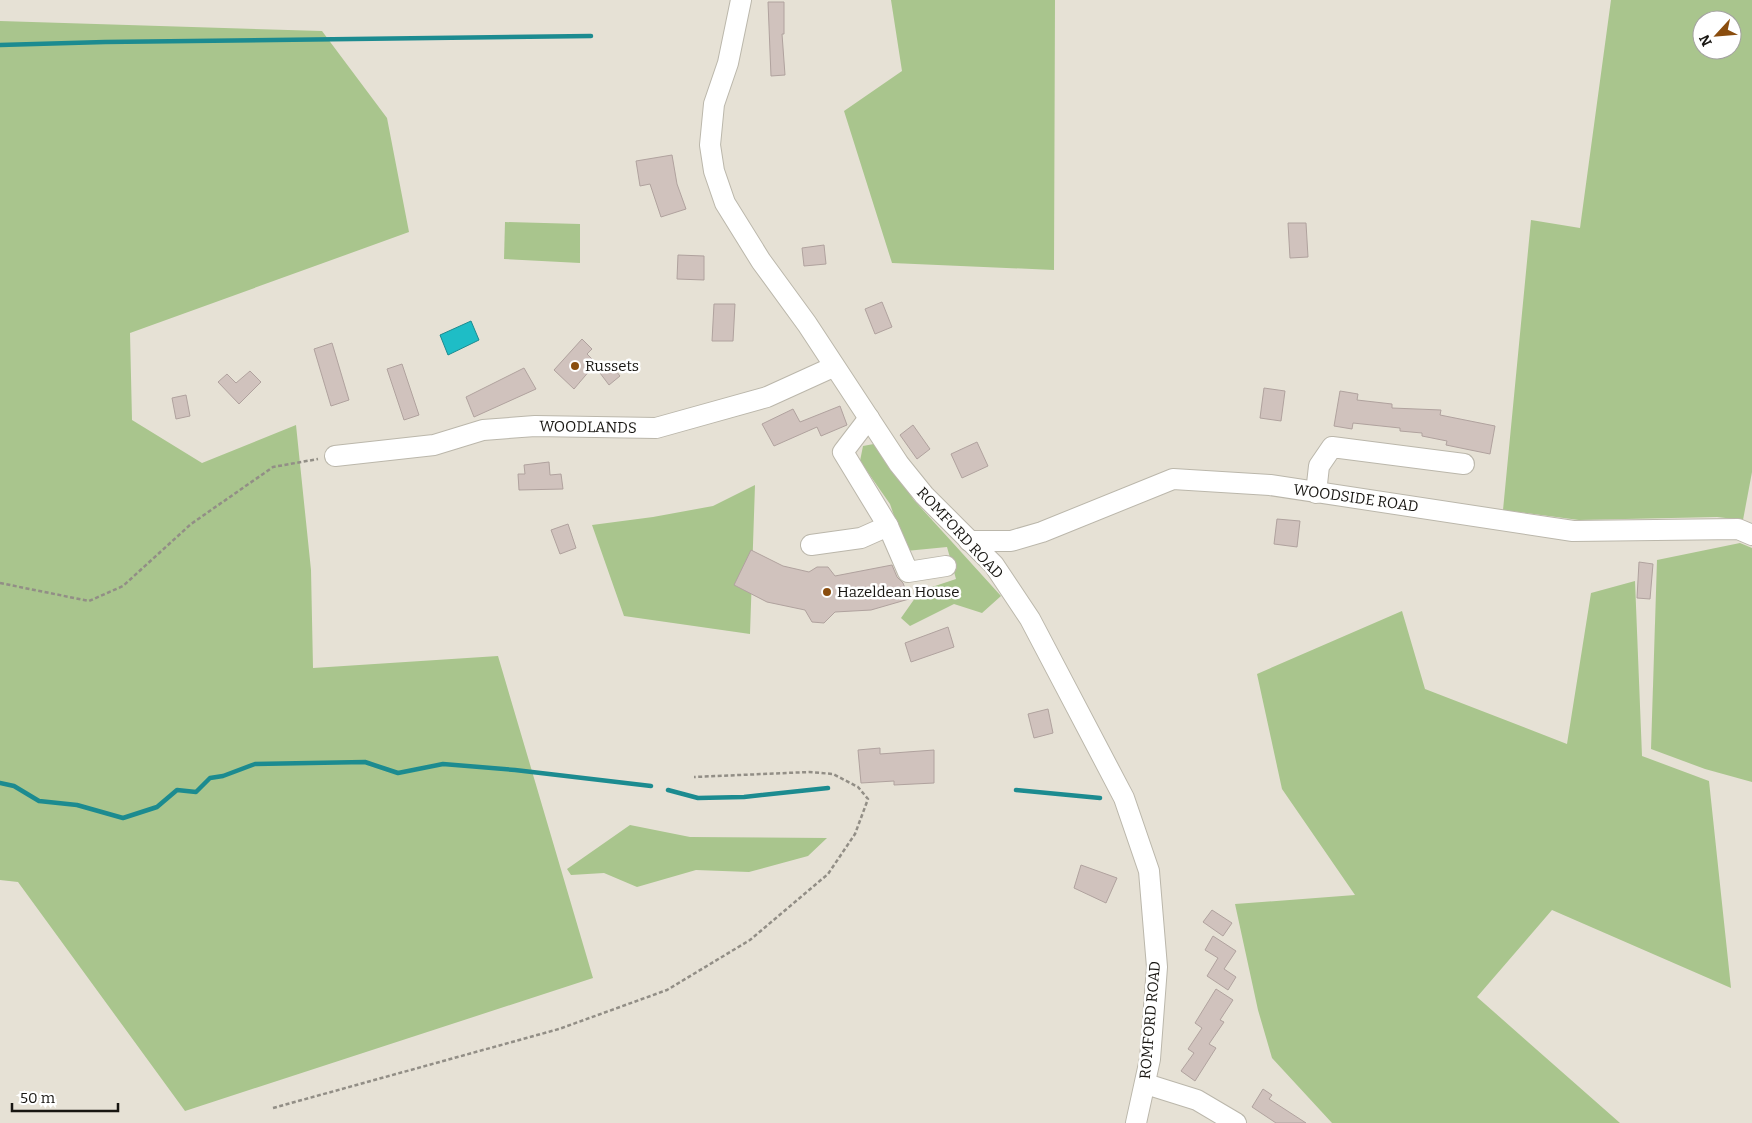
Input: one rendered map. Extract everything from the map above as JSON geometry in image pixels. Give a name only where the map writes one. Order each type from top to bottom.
[{"type":"street","name":"ROMFORD ROAD","points":[[742,0],[728,63],[714,104],[710,145],[714,172],[725,203],[899,464],[969,541],[994,565],[1030,618],[1124,798],[1149,871],[1157,967],[1150,1059],[1136,1123]]},
{"type":"street","name":"WOODLANDS","points":[[335,456],[434,445],[483,430],[535,426],[656,428],[767,397],[833,367]]},
{"type":"street","points":[[868,418],[843,452],[888,526],[908,572],[946,566]]},
{"type":"street","points":[[1316,493],[1319,466],[1332,447],[1464,464]]},
{"type":"street","name":"WOODSIDE ROAD","points":[[969,541],[1011,542],[1173,479],[1270,486],[1573,531],[1738,529],[1752,535]]},
{"type":"street","points":[[811,545],[861,538],[888,526]]},
{"type":"street","points":[[1146,1084],[1197,1100],[1236,1123]]},
{"type":"path","points":[[0,583],[89,601],[123,586],[191,524],[273,467],[335,456]]},
{"type":"path","points":[[273,1108],[559,1029],[666,990],[750,940],[828,874],[855,834],[868,799],[858,787],[833,774],[809,772],[694,777]]},
{"type":"green space","points":[[891,0],[1055,0],[1054,270],[892,263],[844,111],[902,71]]},
{"type":"green space","points":[[1611,0],[1752,0],[1752,472],[1743,520],[1717,517],[1579,520],[1503,510],[1531,220],[1580,228]]},
{"type":"green space","points":[[0,21],[322,31],[387,118],[409,232],[130,333],[132,420],[202,463],[296,425],[311,570],[313,668],[498,656],[593,978],[185,1111],[18,882],[0,880]]},
{"type":"green space","points":[[505,222],[580,224],[580,263],[504,259]]},
{"type":"green space","points":[[879,443],[913,499],[1001,596],[982,613],[954,604],[910,626],[901,618],[920,591],[956,579],[947,547],[906,551],[890,504],[860,461],[863,446]]},
{"type":"green space","points":[[755,485],[750,634],[624,616],[592,525],[653,517],[713,506]]},
{"type":"green space","points":[[1740,543],[1752,548],[1752,782],[1705,769],[1651,749],[1657,560]]},
{"type":"green space","points":[[1635,581],[1642,756],[1709,781],[1731,988],[1552,910],[1477,997],[1620,1123],[1332,1123],[1272,1058],[1258,1010],[1235,904],[1355,895],[1282,789],[1257,674],[1402,611],[1425,689],[1567,744],[1591,593]]},
{"type":"green space","points":[[630,825],[690,837],[827,838],[808,856],[749,872],[696,870],[637,887],[604,873],[571,875],[567,869]]},
{"type":"water","points":[[471,321],[479,340],[448,355],[440,335]]},
{"type":"building","points":[[768,2],[784,2],[784,34],[782,34],[785,75],[771,76]]},
{"type":"building","points":[[672,155],[677,184],[686,209],[661,217],[650,184],[640,186],[636,161]]},
{"type":"building","points":[[1288,223],[1306,223],[1308,257],[1290,258]]},
{"type":"building","points":[[824,245],[826,264],[804,266],[802,248]]},
{"type":"building","points":[[678,255],[704,256],[704,280],[677,279]]},
{"type":"building","points":[[882,302],[892,327],[875,334],[865,309]]},
{"type":"building","points":[[714,304],[735,304],[733,341],[712,341]]},
{"type":"building","name":"Russets","points":[[582,339],[592,349],[587,354],[596,363],[574,389],[554,370]]},
{"type":"building","points":[[332,343],[349,400],[331,406],[314,349]]},
{"type":"building","points":[[402,364],[419,415],[404,420],[387,369]]},
{"type":"building","points":[[611,365],[620,376],[609,385],[600,373]]},
{"type":"building","points":[[524,368],[536,389],[474,417],[466,397]]},
{"type":"building","points":[[250,371],[261,382],[239,404],[218,382],[227,374],[236,383]]},
{"type":"building","points":[[1264,388],[1285,391],[1281,421],[1260,418]]},
{"type":"building","points":[[1340,391],[1358,394],[1357,400],[1392,404],[1392,408],[1441,410],[1440,415],[1495,426],[1490,454],[1446,445],[1447,441],[1422,436],[1422,433],[1400,431],[1400,428],[1353,423],[1352,429],[1334,426]]},
{"type":"building","points":[[186,395],[190,416],[176,419],[172,398]]},
{"type":"building","points":[[840,406],[847,425],[821,436],[817,427],[774,446],[762,424],[793,409],[800,422]]},
{"type":"building","points":[[913,425],[930,449],[917,459],[900,435]]},
{"type":"building","points":[[977,442],[988,466],[962,478],[951,454]]},
{"type":"building","points":[[549,462],[550,475],[561,474],[563,489],[519,490],[518,474],[525,474],[524,465]]},
{"type":"building","points":[[1277,519],[1300,521],[1297,547],[1274,544]]},
{"type":"building","points":[[568,524],[576,548],[560,554],[551,530]]},
{"type":"building","name":"Hazeldean House","points":[[751,550],[783,566],[809,572],[817,567],[828,567],[835,576],[892,565],[897,577],[903,583],[909,599],[871,610],[835,612],[824,623],[812,622],[805,610],[767,602],[734,585]]},
{"type":"building","points":[[1639,562],[1653,564],[1650,599],[1637,598]]},
{"type":"building","points":[[948,627],[954,647],[911,662],[905,643]]},
{"type":"building","points":[[1048,709],[1053,733],[1034,738],[1028,714]]},
{"type":"building","points":[[880,748],[880,754],[934,750],[934,783],[894,785],[894,781],[861,783],[858,750]]},
{"type":"building","points":[[1081,865],[1117,878],[1106,903],[1074,888]]},
{"type":"building","points":[[1212,910],[1232,923],[1223,936],[1203,922]]},
{"type":"building","points":[[1213,936],[1236,951],[1224,969],[1236,977],[1228,990],[1207,976],[1218,958],[1205,950]]},
{"type":"building","points":[[1216,989],[1233,1000],[1220,1020],[1224,1022],[1209,1044],[1216,1048],[1195,1081],[1181,1071],[1194,1053],[1188,1049],[1202,1028],[1195,1023]]},
{"type":"building","points":[[1263,1089],[1272,1095],[1269,1099],[1306,1123],[1276,1123],[1252,1107]]},
{"type":"waterway","points":[[0,45],[591,36]]},
{"type":"waterway","points":[[0,783],[14,786],[39,801],[77,805],[123,818],[157,807],[177,790],[196,792],[210,778],[223,776],[255,764],[365,762],[398,773],[443,764],[515,770],[651,786]]},
{"type":"waterway","points":[[668,790],[698,798],[744,797],[828,788]]},
{"type":"waterway","points":[[1016,790],[1100,798]]},
{"type":"place","name":"Russets","points":[[575,366]]},
{"type":"place","name":"Hazeldean House","points":[[827,592]]}]
